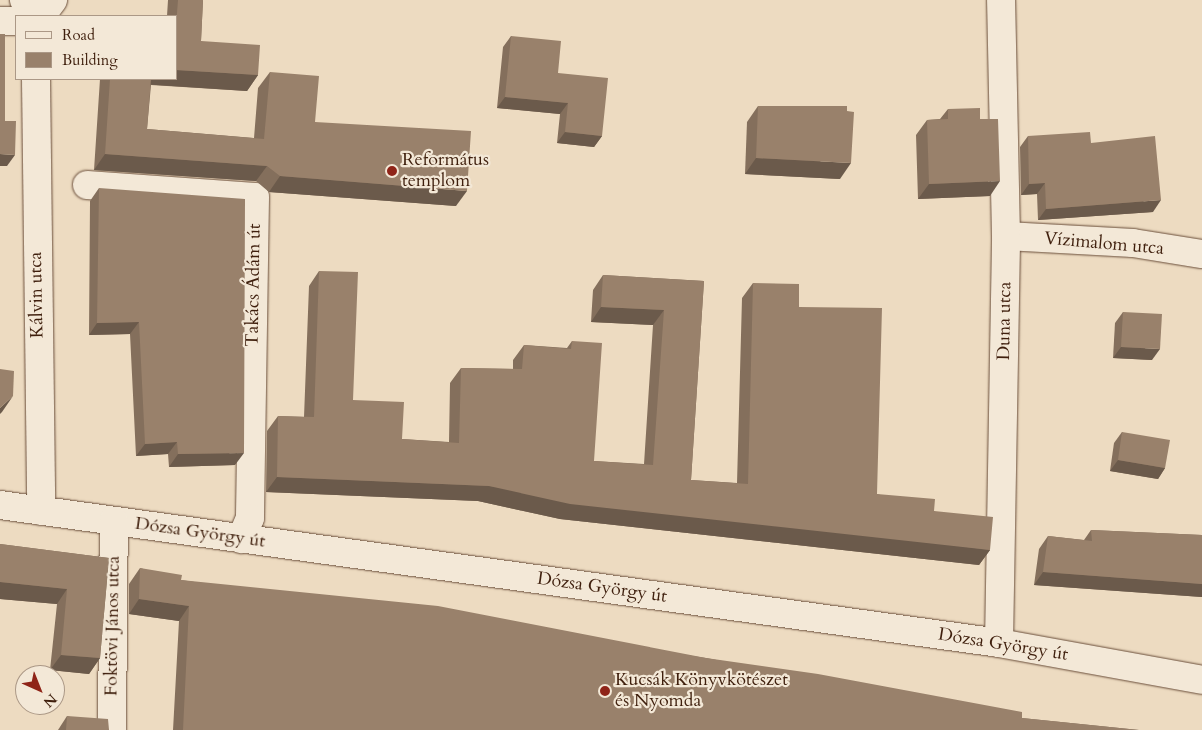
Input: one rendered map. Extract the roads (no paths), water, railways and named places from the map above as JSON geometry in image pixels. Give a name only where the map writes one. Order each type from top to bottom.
[{"type":"street","points":[[24,0],[33,15]]},
{"type":"street","points":[[42,15],[53,0]]},
{"type":"street","name":"Duna utca","points":[[999,643],[1006,236],[1001,0]]},
{"type":"street","points":[[0,21],[15,21]]},
{"type":"street","name":"Kálvin utca","points":[[36,80],[41,511]]},
{"type":"street","name":"Takács Ádám út","points":[[87,185],[255,197],[250,518],[241,539]]},
{"type":"street","name":"Vízimalom utca","points":[[1006,236],[1133,243],[1202,254]]},
{"type":"street","name":"Dózsa György út","points":[[0,505],[999,643],[1202,680]]},
{"type":"street","name":"Foktövi János utca","points":[[112,730],[114,521]]},
{"type":"place","name":"Református templom","points":[[392,171]]},
{"type":"place","name":"Kucsák Könyvkötészet és Nyomda","points":[[605,691]]}]
